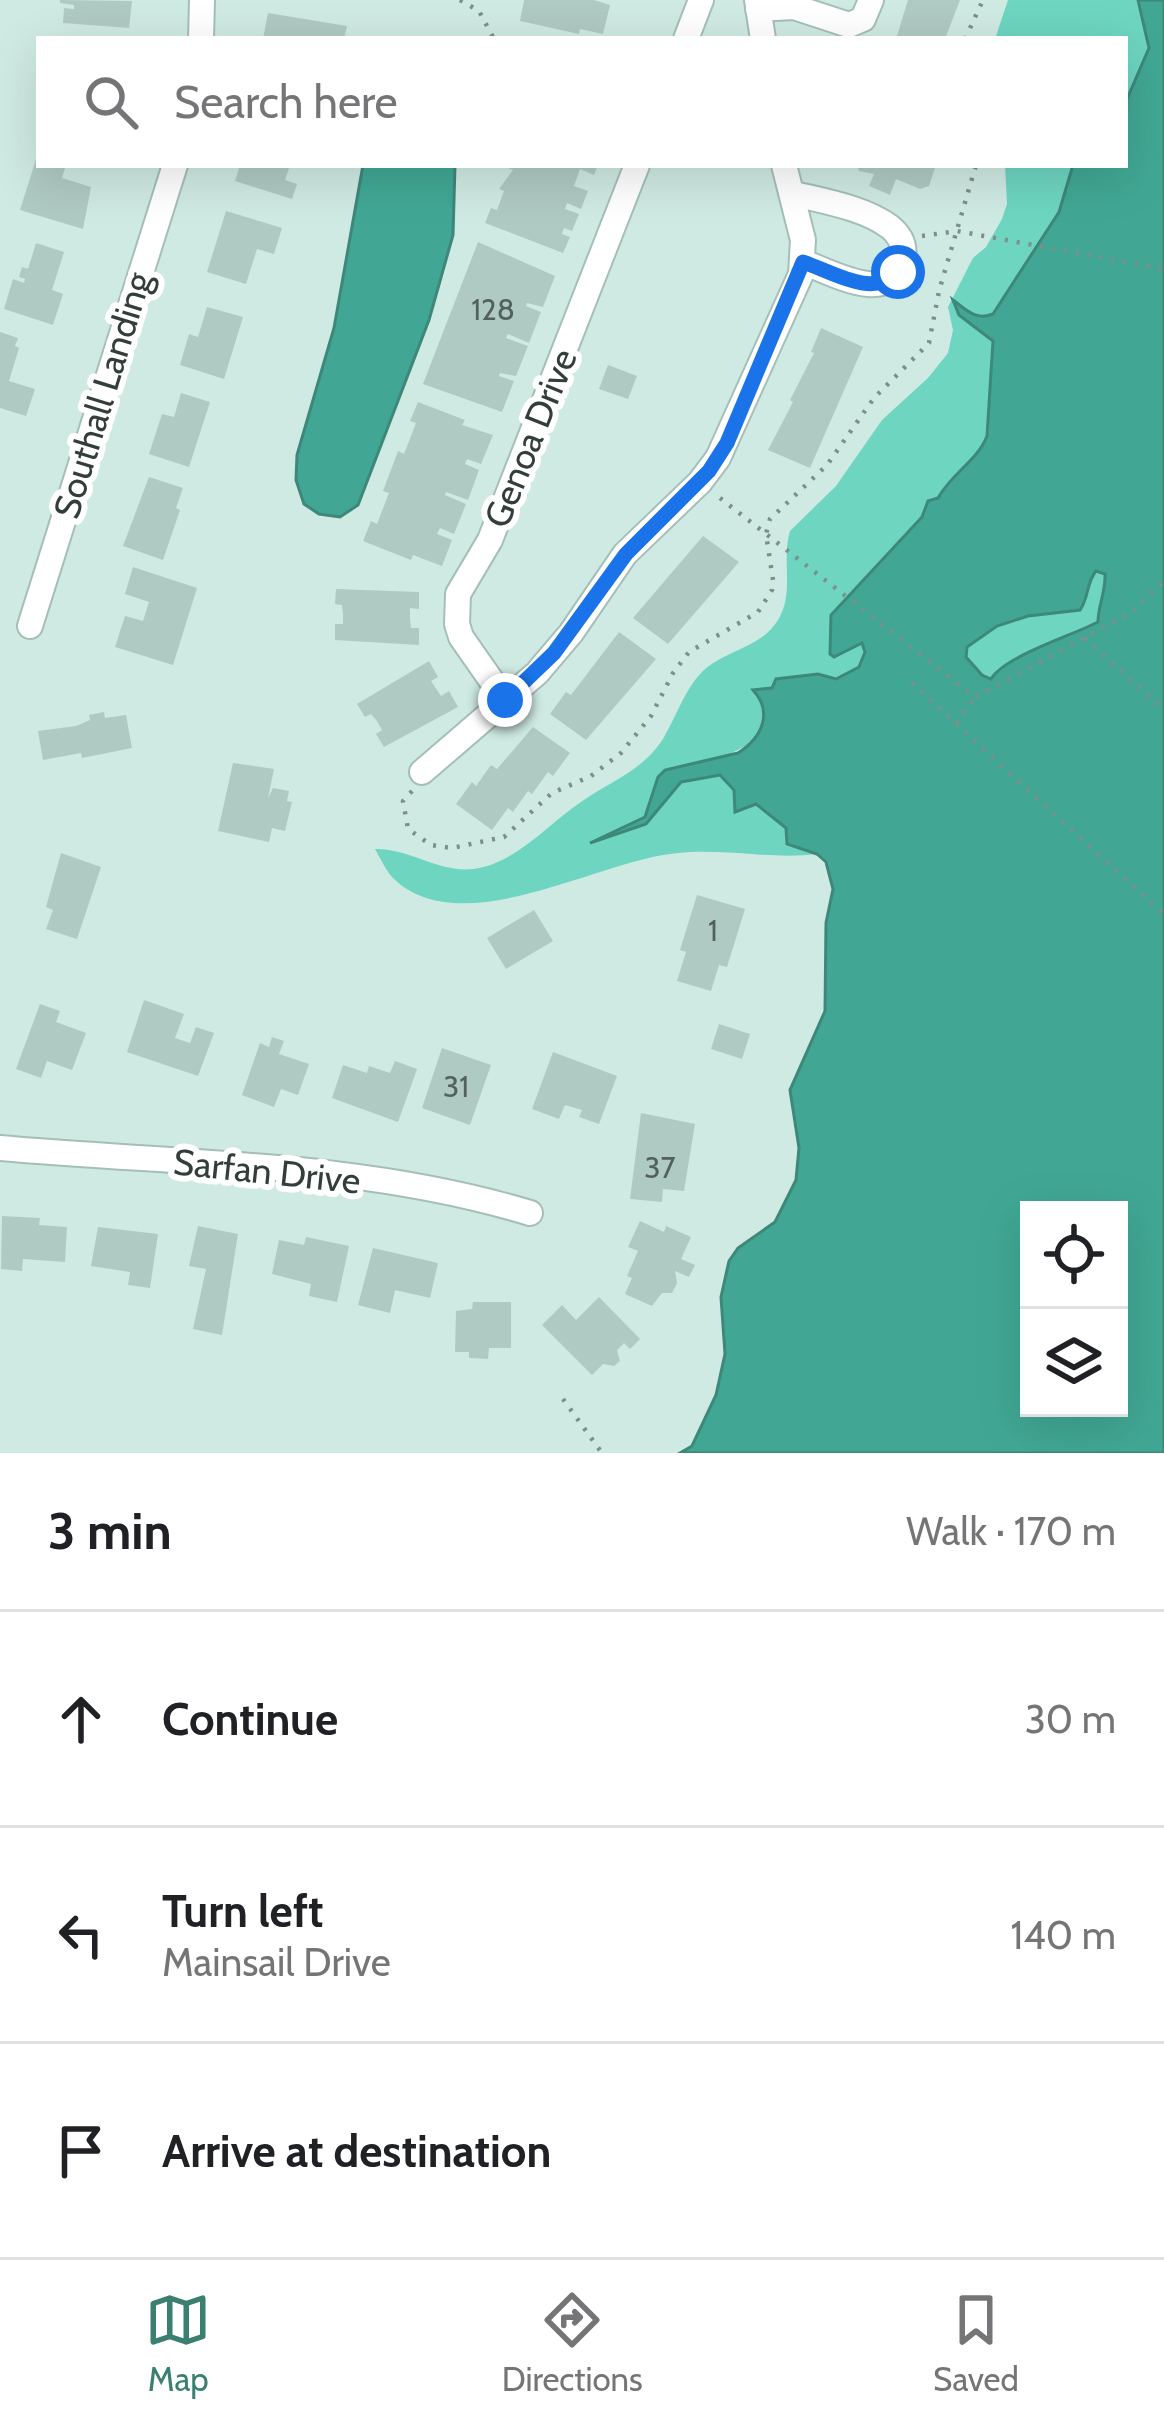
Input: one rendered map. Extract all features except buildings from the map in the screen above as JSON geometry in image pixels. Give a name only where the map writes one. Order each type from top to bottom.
[{"type":"street","points":[[201,36],[202,0]]},
{"type":"street","points":[[687,36],[701,0]]},
{"type":"street","points":[[763,36],[758,4],[794,7],[849,25],[863,19],[871,0]]},
{"type":"street","name":"Southall Landing","points":[[30,626],[174,168]]},
{"type":"street","name":"Genoa Drive","points":[[505,700],[461,637],[458,594],[490,540],[636,168]]},
{"type":"street","points":[[422,772],[554,653],[626,554],[700,482],[727,443],[803,262],[803,240],[785,168]]},
{"type":"street","points":[[790,194],[838,205],[882,223],[902,242],[898,272],[883,284],[856,282],[803,262]]},
{"type":"street","name":"Sarfan Drive","points":[[0,1148],[308,1172],[486,1199],[530,1213]]},
{"type":"path","points":[[460,0],[482,15],[492,36]]},
{"type":"path","points":[[966,36],[982,0]]},
{"type":"path","points":[[422,772],[428,779],[403,801],[405,822],[422,840],[445,849],[504,837],[558,789],[605,768],[642,730],[689,652],[763,606],[773,580],[766,534],[773,514],[827,464],[874,398],[925,350],[975,168]]},
{"type":"path","points":[[902,242],[937,231],[957,231],[1164,269]]},
{"type":"path","points":[[700,482],[976,697]]},
{"type":"path","points":[[956,723],[976,697],[1130,613],[1164,580]]},
{"type":"path","points":[[1085,638],[1164,710]]},
{"type":"path","points":[[912,683],[1163,914]]},
{"type":"path","points":[[562,1399],[602,1453]]},
{"type":"shaded area","points":[[1008,0],[1138,0],[1149,48],[1128,97],[1128,36],[996,36]]},
{"type":"shaded area","points":[[1138,0],[1164,0],[1164,1453],[680,1453],[692,1446],[716,1395],[725,1354],[721,1297],[729,1261],[738,1248],[775,1222],[796,1180],[799,1148],[790,1090],[825,1011],[826,923],[833,889],[826,862],[787,844],[786,828],[756,804],[735,812],[734,790],[720,775],[681,782],[646,824],[590,843],[645,817],[658,777],[665,770],[747,747],[764,715],[753,690],[772,688],[776,679],[818,674],[836,679],[859,667],[865,652],[862,643],[834,657],[830,654],[831,615],[922,517],[928,501],[938,498],[987,436],[993,341],[959,315],[953,300],[976,315],[993,314],[1059,212],[1072,168],[1128,168],[1128,97],[1149,48]],"holes":[[[1096,571],[1105,574],[1098,622],[1024,655],[991,679],[966,657],[967,647],[997,626],[1028,616],[1080,610]]]},
{"type":"shaded area","points":[[362,168],[455,168],[453,235],[429,320],[358,505],[340,517],[319,514],[304,504],[296,480],[297,455],[334,328]]},
{"type":"shaded area","points":[[1005,168],[1072,168],[1059,212],[993,314],[977,315],[956,301],[959,315],[993,341],[987,436],[938,498],[927,501],[922,517],[834,657],[862,642],[865,652],[859,667],[836,679],[818,674],[777,679],[773,688],[754,691],[765,710],[764,726],[754,739],[716,760],[658,777],[646,824],[681,782],[720,774],[734,790],[787,828],[788,844],[817,854],[670,854],[491,901],[455,903],[423,897],[395,880],[375,849],[460,869],[488,866],[516,852],[644,761],[661,742],[703,671],[771,629],[786,599],[790,531],[836,486],[882,420],[948,353],[953,330],[948,307],[1007,204]]},
{"type":"shaded area","points":[[1096,570],[1105,574],[1098,622],[1029,654],[991,679],[965,657],[967,647],[1004,623],[1086,602],[1088,580]]},
{"type":"route","points":[[505,700],[554,653],[626,554],[709,471],[727,443],[803,262],[872,285],[883,284],[898,272]]}]
